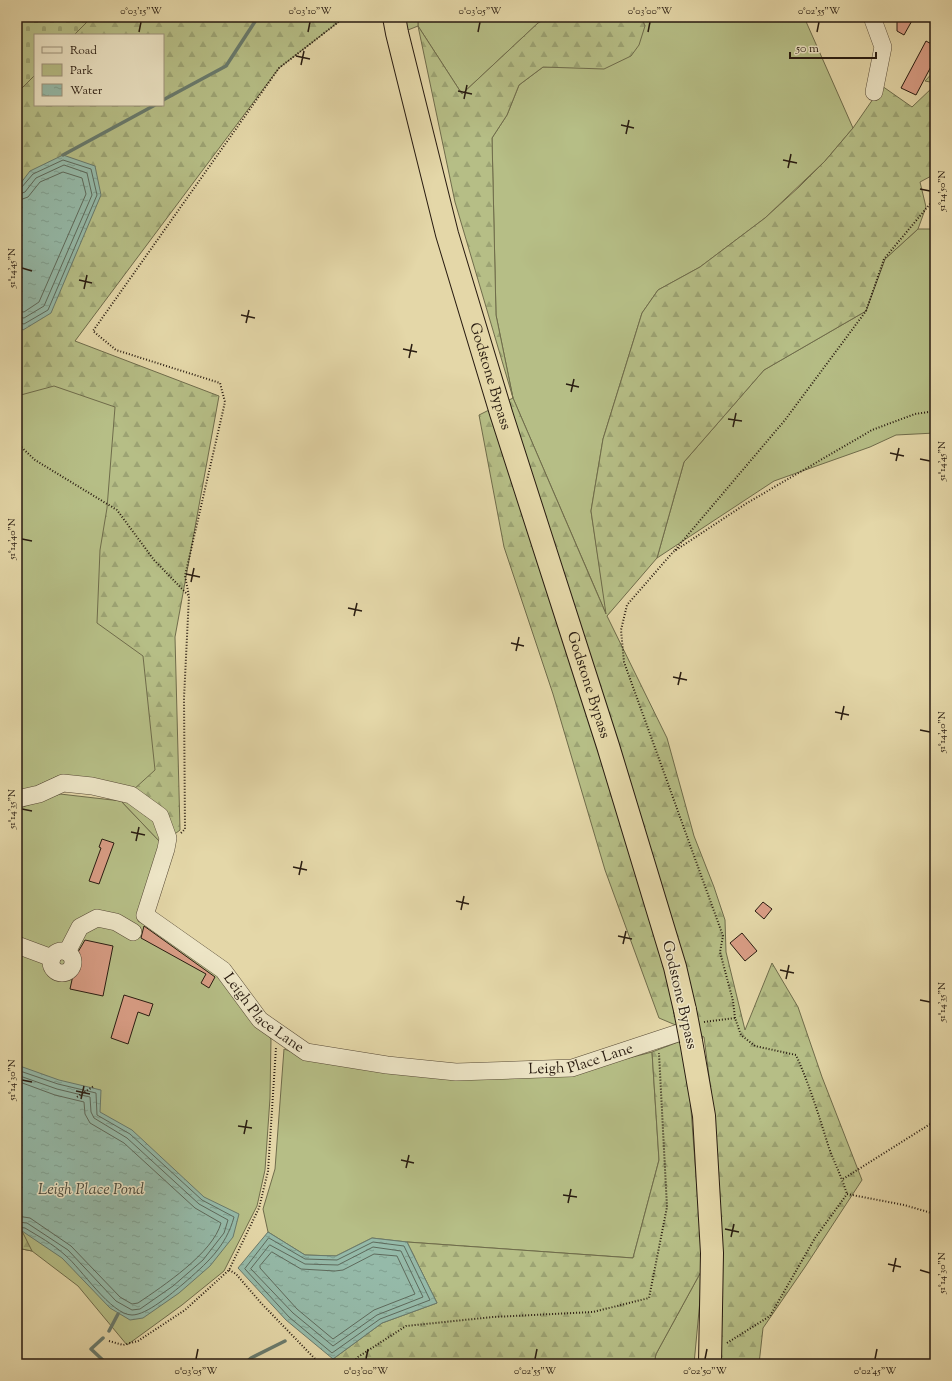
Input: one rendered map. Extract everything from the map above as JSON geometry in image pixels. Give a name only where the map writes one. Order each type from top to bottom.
[{"type":"highway","name":"Godstone Bypass","points":[[394,17],[400,48],[447,234],[501,413],[612,762],[675,967],[685,1010],[684,1037],[705,1124],[712,1253],[710,1358]]},
{"type":"lane","points":[[872,17],[883,47],[874,92]]},
{"type":"lane","name":"Leigh Place Lane","points":[[17,799],[38,794],[63,784],[92,786],[131,795],[160,816],[168,838],[145,916],[223,970],[260,1020],[306,1052],[387,1065],[456,1072],[572,1068],[659,1038],[684,1037]]},
{"type":"lane","points":[[17,945],[59,955],[80,927],[97,918],[116,922],[133,932]]},
{"type":"path","points":[[166,849],[185,829],[184,698],[189,596],[185,576],[225,402],[220,383],[116,350],[93,331],[279,68],[345,17]]},
{"type":"path","points":[[847,1194],[843,1179],[830,1150],[811,1090],[796,1055],[755,1046],[741,1035],[735,1018],[733,1001],[720,952],[723,936],[624,662],[621,630],[627,606],[785,420],[866,311],[884,259],[935,198]]},
{"type":"path","points":[[673,552],[747,503],[872,430],[915,414],[935,411]]},
{"type":"path","points":[[17,443],[35,460],[117,510],[154,560],[189,596]]},
{"type":"path","points":[[704,1022],[735,1018]]},
{"type":"path","points":[[109,1341],[123,1345],[138,1341],[185,1310],[229,1270],[259,1208],[268,1171],[277,1032]]},
{"type":"path","points":[[352,1364],[358,1357],[406,1326],[492,1317],[593,1312],[649,1298],[666,1207],[659,1038]]},
{"type":"path","points":[[78,1097],[94,1086]]},
{"type":"path","points":[[843,1179],[935,1121]]},
{"type":"path","points":[[710,1358],[770,1316],[815,1238],[847,1194]]},
{"type":"path","points":[[847,1194],[904,1205],[935,1214]]},
{"type":"path","points":[[229,1270],[236,1274],[261,1303],[320,1364]]},
{"type":"green space","points":[[17,17],[92,17],[75,34],[34,34],[34,76],[17,93]]},
{"type":"green space","points":[[92,17],[345,17],[279,68],[75,341],[219,396],[175,637],[180,830],[162,844],[121,801],[155,770],[143,656],[97,623],[100,550],[107,508],[115,407],[54,386],[17,396],[17,93],[34,76],[34,106],[164,106],[164,34],[75,34]]},
{"type":"green space","points":[[401,17],[418,17],[418,26],[403,32]]},
{"type":"green space","points":[[418,17],[549,17],[538,23],[462,94],[418,26]]},
{"type":"green space","points":[[549,17],[641,17],[645,26],[639,45],[631,56],[604,69],[543,67],[519,85],[507,115],[492,138],[496,315],[513,398],[455,202],[418,26],[462,94],[538,23]]},
{"type":"green space","points":[[641,17],[804,17],[853,128],[825,161],[765,218],[700,267],[658,290],[642,313],[603,439],[591,511],[607,616],[513,398],[496,315],[492,138],[507,115],[519,85],[543,67],[573,67],[645,26]]},
{"type":"green space","points":[[935,70],[935,83],[925,81]]},
{"type":"green space","points":[[882,86],[912,107],[933,87],[935,88],[935,174],[920,182],[926,207],[918,229],[885,259],[866,311],[764,370],[684,462],[657,558],[607,616],[667,738],[694,836],[725,920],[726,952],[745,1030],[772,963],[798,1007],[822,1077],[862,1180],[763,1328],[759,1364],[720,1364],[714,1115],[704,1037],[659,1018],[605,870],[553,694],[504,547],[479,415],[513,398],[606,614],[591,511],[603,439],[642,313],[658,290],[700,267],[765,218],[799,187],[825,161],[853,128]]},
{"type":"green space","points":[[918,229],[935,229],[935,433],[896,435],[870,447],[774,481],[657,558],[684,462],[764,370],[866,311],[885,259]]},
{"type":"green space","points":[[17,306],[69,345],[213,400],[171,608],[166,804],[58,776],[17,795]]},
{"type":"green space","points":[[60,794],[121,801],[162,844],[138,921],[219,972],[271,1039],[270,1098],[265,1170],[257,1206],[224,1271],[182,1305],[127,1345],[78,1286],[32,1251],[17,1248],[17,809]]},
{"type":"green space","points":[[681,1041],[689,1083],[703,1268],[656,1354],[654,1364],[340,1364],[333,1359],[382,1323],[437,1303],[407,1242],[633,1258],[659,1160],[652,1052]]},
{"type":"green space","points":[[284,1049],[306,1057],[575,1072],[652,1052],[659,1160],[633,1258],[407,1242],[372,1238],[336,1256],[305,1255],[268,1232],[263,1209],[275,1169]]},
{"type":"green space","points":[[17,1231],[22,1231],[32,1251],[17,1248]]},
{"type":"green space","points":[[703,1268],[694,1364],[654,1364],[656,1354]]},
{"type":"water","points":[[63,155],[95,166],[101,195],[51,313],[23,330],[17,325],[17,188],[30,171]]},
{"type":"water","name":"Leigh Place Pond","points":[[17,1065],[59,1080],[101,1090],[100,1112],[132,1130],[204,1197],[239,1214],[233,1237],[210,1266],[179,1293],[143,1318],[130,1320],[110,1308],[62,1258],[22,1231],[17,1231]]},
{"type":"water","points":[[268,1232],[305,1255],[336,1256],[372,1238],[407,1242],[437,1303],[382,1323],[333,1359],[286,1320],[238,1268]]},
{"type":"building","points":[[897,17],[914,17],[904,35],[897,31]]},
{"type":"building","points":[[926,41],[935,46],[935,59],[916,95],[901,88]]},
{"type":"building","points":[[102,839],[114,843],[99,884],[89,881],[101,848],[99,847]]},
{"type":"building","points":[[763,902],[772,909],[764,919],[755,911]]},
{"type":"building","points":[[144,926],[215,977],[209,988],[201,983],[206,974],[141,938]]},
{"type":"building","points":[[742,933],[757,951],[745,961],[730,943]]},
{"type":"building","points":[[85,940],[113,946],[103,996],[70,989],[78,952]]},
{"type":"building","points":[[124,995],[153,1004],[149,1016],[138,1012],[128,1044],[111,1038]]},
{"type":"waterway","points":[[164,99],[226,66],[258,17]]},
{"type":"waterway","points":[[63,155],[153,106]]},
{"type":"waterway","points":[[109,1331],[118,1314]]},
{"type":"waterway","points":[[103,1338],[91,1349],[107,1364]]},
{"type":"waterway","points":[[244,1364],[251,1358],[285,1341]]}]
